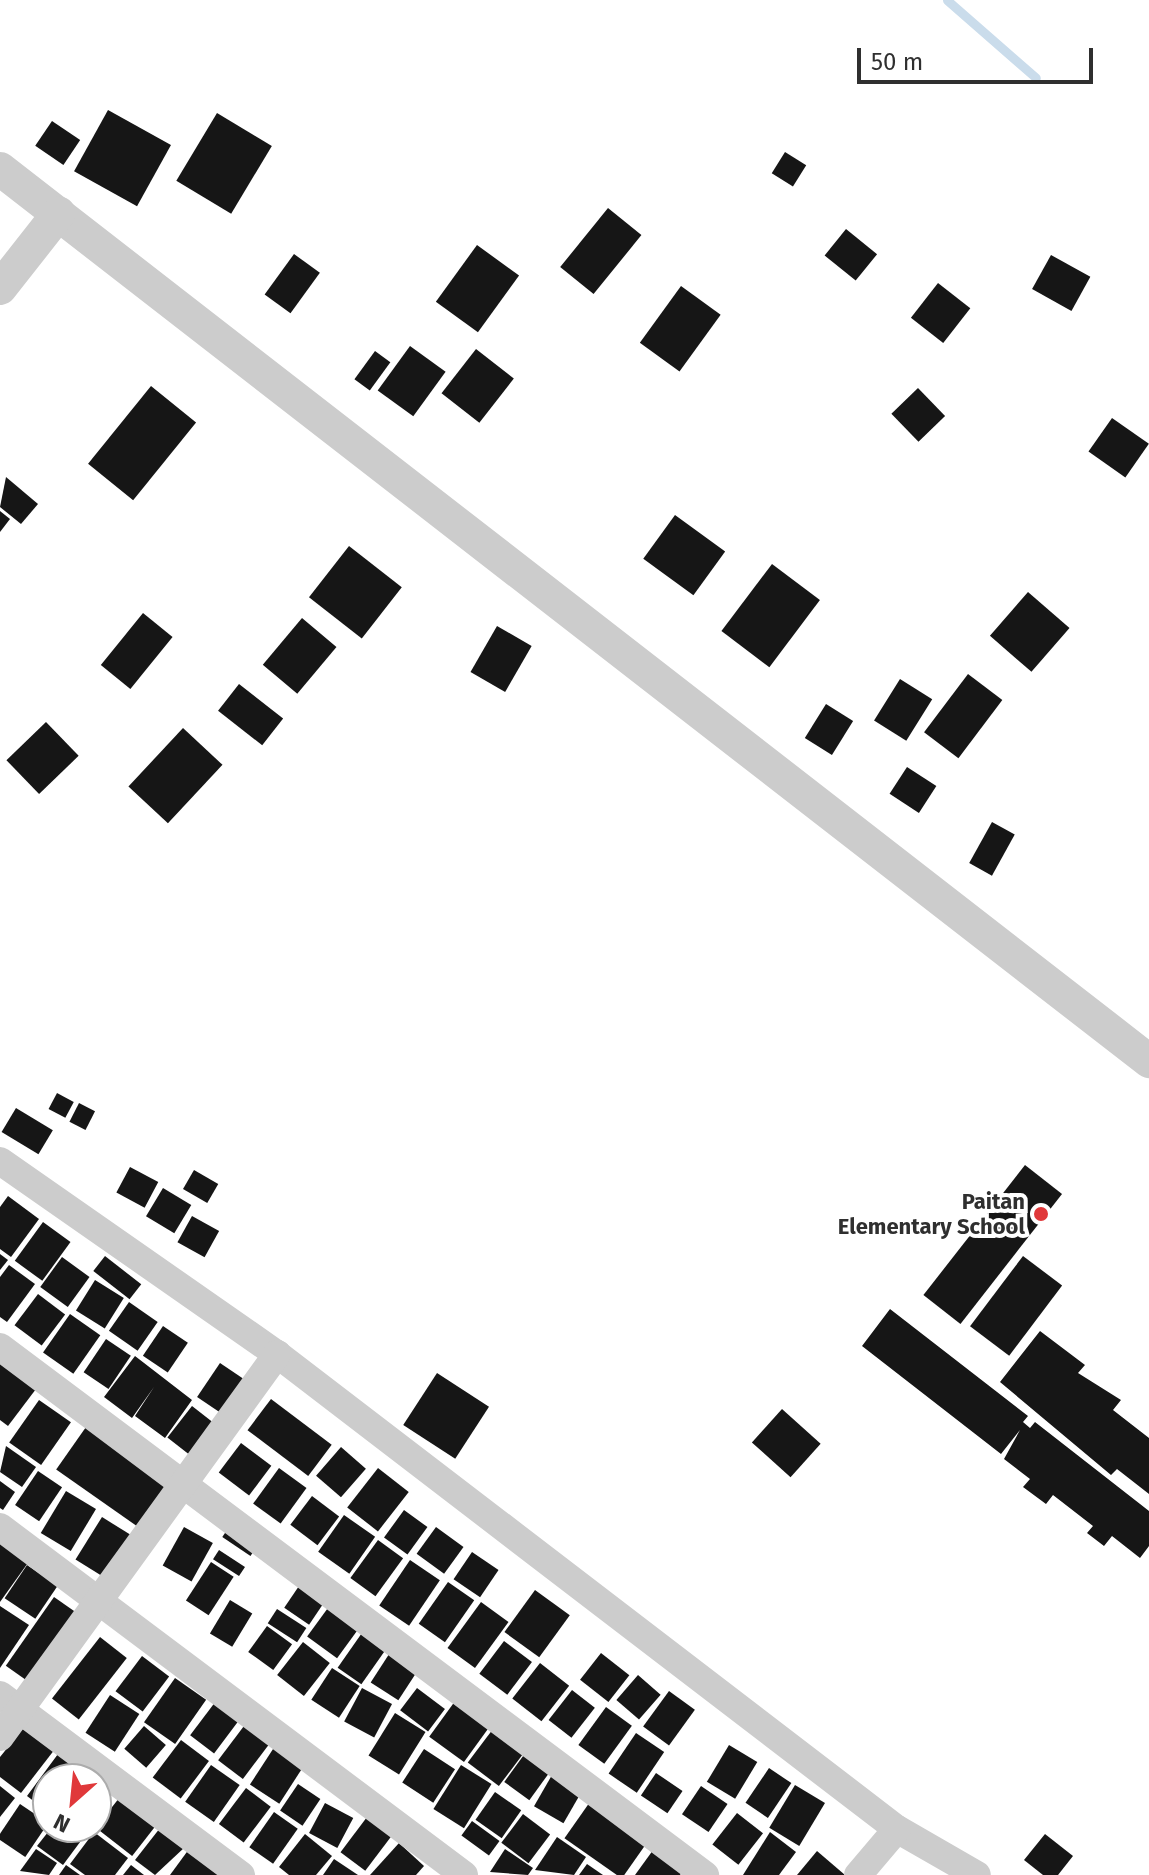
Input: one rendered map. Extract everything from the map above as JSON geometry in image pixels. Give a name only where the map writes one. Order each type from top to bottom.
[{"type":"street","points":[[0,169],[1149,1061]]},
{"type":"street","points":[[0,288],[59,213]]},
{"type":"street","points":[[0,1161],[277,1354],[897,1829],[977,1875]]},
{"type":"street","points":[[0,1347],[705,1875]]},
{"type":"street","points":[[0,1737],[10,1702],[97,1600],[277,1354]]},
{"type":"street","points":[[0,1527],[464,1875]]},
{"type":"street","points":[[10,1702],[241,1875]]},
{"type":"street","points":[[858,1875],[897,1829]]},
{"type":"building","points":[[108,110],[171,145],[137,206],[74,171]]},
{"type":"building","points":[[217,113],[272,146],[231,214],[176,181]]},
{"type":"building","points":[[52,121],[80,140],[63,165],[35,146]]},
{"type":"building","points":[[785,152],[806,165],[793,186],[772,173]]},
{"type":"building","points":[[608,208],[641,235],[594,294],[560,267]]},
{"type":"building","points":[[846,229],[877,254],[856,281],[825,255]]},
{"type":"building","points":[[477,245],[519,276],[478,332],[436,302]]},
{"type":"building","points":[[294,254],[320,273],[290,313],[265,294]]},
{"type":"building","points":[[1051,255],[1090,277],[1071,311],[1032,289]]},
{"type":"building","points":[[938,283],[970,308],[943,343],[911,318]]},
{"type":"building","points":[[681,286],[721,315],[679,371],[640,343]]},
{"type":"building","points":[[410,346],[446,372],[413,416],[378,390]]},
{"type":"building","points":[[476,349],[514,379],[479,423],[442,393]]},
{"type":"building","points":[[375,351],[390,362],[370,390],[354,379]]},
{"type":"building","points":[[151,386],[196,423],[133,500],[88,464]]},
{"type":"building","points":[[918,388],[945,416],[918,442],[891,414]]},
{"type":"building","points":[[1112,418],[1149,444],[1125,477],[1088,452]]},
{"type":"building","points":[[6,477],[38,504],[21,524],[0,507]]},
{"type":"building","points":[[0,511],[10,519],[0,532]]},
{"type":"building","points":[[675,515],[725,551],[693,595],[643,559]]},
{"type":"building","points":[[349,546],[402,587],[362,638],[309,597]]},
{"type":"building","points":[[772,564],[820,600],[769,667],[721,631]]},
{"type":"building","points":[[1028,592],[1070,628],[1031,672],[990,636]]},
{"type":"building","points":[[143,613],[173,637],[130,689],[101,665]]},
{"type":"building","points":[[302,618],[336,647],[297,694],[263,665]]},
{"type":"building","points":[[497,626],[532,646],[505,692],[470,672]]},
{"type":"building","points":[[968,674],[1002,700],[958,758],[924,732]]},
{"type":"building","points":[[900,679],[932,699],[906,741],[874,721]]},
{"type":"building","points":[[239,684],[283,718],[262,745],[218,711]]},
{"type":"building","points":[[826,704],[853,721],[832,755],[805,738]]},
{"type":"building","points":[[46,722],[79,756],[39,794],[6,760]]},
{"type":"building","points":[[183,728],[222,765],[168,823],[128,787]]},
{"type":"building","points":[[907,767],[936,786],[919,813],[890,794]]},
{"type":"building","points":[[992,822],[1015,835],[992,876],[969,863]]},
{"type":"building","points":[[57,1093],[74,1102],[65,1118],[49,1109]]},
{"type":"building","points":[[79,1103],[95,1111],[86,1130],[69,1122]]},
{"type":"building","points":[[16,1108],[53,1130],[38,1154],[2,1132]]},
{"type":"building","points":[[1025,1165],[1062,1194],[960,1324],[923,1295]]},
{"type":"building","points":[[130,1167],[158,1182],[145,1208],[116,1193]]},
{"type":"building","points":[[194,1170],[218,1184],[207,1203],[183,1189]]},
{"type":"building","points":[[163,1188],[191,1205],[174,1233],[146,1216]]},
{"type":"building","points":[[8,1196],[39,1219],[11,1257],[0,1249],[0,1207]]},
{"type":"building","points":[[192,1216],[219,1231],[205,1257],[177,1242]]},
{"type":"building","points":[[43,1222],[71,1242],[42,1281],[15,1261]]},
{"type":"building","points":[[0,1254],[8,1260],[0,1270]]},
{"type":"building","points":[[105,1256],[141,1284],[130,1299],[93,1271]]},
{"type":"building","points":[[1023,1256],[1062,1285],[1009,1356],[970,1326]]},
{"type":"building","points":[[62,1257],[90,1277],[68,1307],[40,1287]]},
{"type":"building","points":[[9,1265],[35,1284],[7,1322],[0,1317],[0,1277]]},
{"type":"building","points":[[95,1280],[124,1298],[105,1329],[76,1311]]},
{"type":"building","points":[[38,1294],[65,1314],[42,1346],[15,1325]]},
{"type":"building","points":[[129,1302],[158,1322],[138,1351],[109,1331]]},
{"type":"building","points":[[890,1309],[1028,1416],[1023,1422],[1030,1428],[1035,1422],[1149,1511],[1149,1546],[1140,1558],[1112,1536],[1104,1546],[1087,1533],[1093,1526],[1053,1495],[1046,1504],[1023,1487],[1030,1479],[1004,1459],[1020,1430],[1001,1454],[862,1346]]},
{"type":"building","points":[[70,1314],[100,1335],[73,1374],[43,1353]]},
{"type":"building","points":[[163,1326],[188,1343],[168,1373],[143,1356]]},
{"type":"building","points":[[1040,1331],[1085,1365],[1078,1373],[1121,1400],[1113,1410],[1149,1438],[1149,1494],[1117,1469],[1111,1475],[1000,1382]]},
{"type":"building","points":[[106,1339],[131,1356],[109,1389],[84,1372]]},
{"type":"building","points":[[135,1356],[192,1400],[165,1438],[135,1416],[154,1387],[132,1418],[104,1397]]},
{"type":"building","points":[[0,1360],[36,1389],[8,1426],[0,1420]]},
{"type":"building","points":[[220,1363],[248,1382],[225,1416],[197,1397]]},
{"type":"building","points":[[437,1373],[489,1407],[455,1459],[403,1425]]},
{"type":"building","points":[[271,1399],[332,1445],[308,1476],[248,1430]]},
{"type":"building","points":[[39,1400],[71,1422],[41,1465],[9,1443]]},
{"type":"building","points":[[192,1406],[221,1429],[197,1460],[167,1438]]},
{"type":"building","points":[[782,1409],[821,1444],[791,1477],[752,1442]]},
{"type":"building","points":[[86,1427],[167,1484],[137,1526],[56,1470]]},
{"type":"building","points":[[241,1443],[271,1466],[249,1495],[219,1473]]},
{"type":"building","points":[[6,1446],[36,1467],[22,1487],[0,1472]]},
{"type":"building","points":[[341,1447],[366,1469],[341,1497],[316,1476]]},
{"type":"building","points":[[279,1468],[307,1488],[281,1524],[253,1504]]},
{"type":"building","points":[[378,1468],[409,1492],[378,1531],[347,1507]]},
{"type":"building","points":[[38,1471],[62,1487],[39,1521],[15,1505]]},
{"type":"building","points":[[0,1481],[15,1492],[3,1510],[0,1508]]},
{"type":"building","points":[[66,1491],[96,1509],[71,1551],[41,1533]]},
{"type":"building","points":[[312,1496],[339,1516],[317,1545],[290,1525]]},
{"type":"building","points":[[404,1510],[427,1527],[407,1555],[384,1538]]},
{"type":"building","points":[[344,1515],[375,1537],[349,1574],[318,1552]]},
{"type":"building","points":[[102,1517],[133,1536],[106,1578],[76,1559]]},
{"type":"building","points":[[184,1527],[213,1543],[192,1581],[163,1565]]},
{"type":"building","points":[[229,1527],[257,1546],[250,1556],[222,1537]]},
{"type":"building","points":[[436,1527],[464,1547],[444,1574],[417,1554]]},
{"type":"building","points":[[0,1539],[30,1560],[0,1602]]},
{"type":"building","points":[[378,1540],[403,1558],[375,1596],[350,1578]]},
{"type":"building","points":[[219,1550],[245,1567],[239,1576],[213,1559]]},
{"type":"building","points":[[472,1552],[499,1570],[480,1597],[454,1579]]},
{"type":"building","points":[[410,1560],[440,1580],[409,1626],[379,1606]]},
{"type":"building","points":[[211,1562],[234,1577],[209,1615],[186,1601]]},
{"type":"building","points":[[27,1565],[58,1586],[35,1619],[5,1598]]},
{"type":"building","points":[[448,1582],[474,1600],[445,1642],[419,1624]]},
{"type":"building","points":[[301,1583],[326,1600],[309,1625],[284,1608]]},
{"type":"building","points":[[535,1590],[570,1615],[539,1657],[504,1632]]},
{"type":"building","points":[[54,1597],[83,1617],[34,1686],[6,1666]]},
{"type":"building","points":[[230,1600],[252,1613],[232,1647],[210,1633]]},
{"type":"building","points":[[333,1601],[363,1623],[337,1658],[307,1637]]},
{"type":"building","points":[[481,1602],[509,1622],[475,1668],[447,1648]]},
{"type":"building","points":[[0,1606],[29,1625],[0,1668]]},
{"type":"building","points":[[277,1609],[306,1628],[297,1642],[268,1623]]},
{"type":"building","points":[[267,1626],[292,1644],[273,1670],[248,1652]]},
{"type":"building","points":[[364,1630],[388,1647],[361,1684],[338,1668]]},
{"type":"building","points":[[100,1637],[127,1658],[79,1719],[52,1698]]},
{"type":"building","points":[[504,1641],[532,1662],[507,1695],[479,1674]]},
{"type":"building","points":[[303,1642],[330,1663],[304,1696],[277,1675]]},
{"type":"building","points":[[393,1648],[421,1666],[398,1700],[371,1682]]},
{"type":"building","points":[[601,1653],[629,1675],[608,1702],[580,1680]]},
{"type":"building","points":[[142,1656],[169,1676],[143,1712],[116,1691]]},
{"type":"building","points":[[540,1663],[569,1686],[541,1721],[512,1698]]},
{"type":"building","points":[[332,1668],[360,1686],[339,1718],[311,1700]]},
{"type":"building","points":[[638,1675],[661,1695],[639,1720],[616,1700]]},
{"type":"building","points":[[175,1678],[206,1700],[175,1744],[144,1722]]},
{"type":"building","points":[[362,1688],[392,1704],[374,1738],[344,1722]]},
{"type":"building","points":[[417,1688],[445,1709],[428,1731],[400,1710]]},
{"type":"building","points":[[572,1690],[595,1708],[571,1738],[549,1720]]},
{"type":"building","points":[[669,1691],[695,1710],[669,1745],[643,1727]]},
{"type":"building","points":[[110,1695],[139,1714],[115,1752],[85,1733]]},
{"type":"building","points":[[219,1697],[243,1715],[214,1753],[190,1735]]},
{"type":"building","points":[[458,1697],[493,1722],[464,1762],[429,1737]]},
{"type":"building","points":[[606,1707],[632,1726],[604,1764],[578,1745]]},
{"type":"building","points":[[395,1713],[426,1732],[399,1774],[369,1755]]},
{"type":"building","points":[[247,1722],[272,1741],[243,1779],[218,1760]]},
{"type":"building","points":[[25,1726],[55,1749],[44,1763],[32,1763],[32,1779],[21,1793],[0,1777],[0,1757]]},
{"type":"building","points":[[144,1726],[166,1745],[146,1768],[124,1749]]},
{"type":"building","points":[[493,1729],[524,1752],[499,1786],[468,1763]]},
{"type":"building","points":[[636,1733],[664,1752],[637,1793],[609,1774]]},
{"type":"building","points":[[181,1740],[209,1761],[181,1799],[153,1778]]},
{"type":"building","points":[[729,1745],[757,1762],[735,1799],[707,1782]]},
{"type":"building","points":[[275,1746],[304,1765],[279,1804],[250,1785]]},
{"type":"building","points":[[424,1749],[455,1769],[433,1803],[402,1783]]},
{"type":"building","points":[[526,1752],[551,1770],[529,1800],[504,1782]]},
{"type":"building","points":[[58,1754],[70,1763],[51,1763]]},
{"type":"building","points":[[211,1765],[240,1785],[214,1822],[185,1802]]},
{"type":"building","points":[[461,1765],[492,1784],[464,1828],[433,1809]]},
{"type":"building","points":[[769,1768],[791,1783],[768,1818],[746,1803]]},
{"type":"building","points":[[656,1773],[683,1791],[667,1813],[641,1795]]},
{"type":"building","points":[[552,1775],[581,1792],[563,1823],[534,1806]]},
{"type":"building","points":[[298,1784],[320,1799],[302,1826],[280,1811]]},
{"type":"building","points":[[795,1785],[825,1803],[799,1846],[769,1828]]},
{"type":"building","points":[[0,1786],[15,1798],[0,1817]]},
{"type":"building","points":[[701,1786],[728,1804],[709,1832],[682,1814]]},
{"type":"building","points":[[246,1788],[271,1807],[244,1843],[219,1824]]},
{"type":"building","points":[[495,1792],[521,1810],[502,1838],[475,1820]]},
{"type":"building","points":[[123,1793],[159,1821],[132,1856],[112,1840],[112,1807]]},
{"type":"building","points":[[592,1799],[649,1839],[624,1875],[617,1875],[564,1838]]},
{"type":"building","points":[[325,1803],[353,1818],[337,1848],[309,1833]]},
{"type":"building","points":[[20,1804],[32,1812],[32,1843],[35,1843],[25,1857],[0,1840],[0,1834]]},
{"type":"building","points":[[274,1812],[298,1829],[273,1864],[249,1847]]},
{"type":"building","points":[[370,1813],[395,1832],[365,1871],[341,1852]]},
{"type":"building","points":[[737,1813],[763,1833],[738,1865],[712,1845]]},
{"type":"building","points":[[523,1814],[550,1834],[528,1863],[501,1843]]},
{"type":"building","points":[[472,1821],[500,1841],[489,1856],[461,1836]]},
{"type":"building","points":[[160,1828],[185,1847],[155,1875],[135,1860]]},
{"type":"building","points":[[770,1832],[796,1852],[779,1875],[743,1875]]},
{"type":"building","points":[[305,1834],[332,1856],[316,1875],[289,1875],[279,1867]]},
{"type":"building","points":[[1045,1834],[1073,1856],[1058,1875],[1043,1875],[1024,1860]]},
{"type":"building","points":[[557,1837],[586,1857],[574,1875],[535,1870]]},
{"type":"building","points":[[39,1843],[79,1843],[63,1865],[37,1846]]},
{"type":"building","points":[[86,1843],[108,1843],[128,1858],[115,1875],[85,1875],[70,1864]]},
{"type":"building","points":[[399,1843],[424,1866],[416,1875],[370,1875]]},
{"type":"building","points":[[192,1845],[219,1875],[170,1875]]},
{"type":"building","points":[[656,1846],[685,1868],[680,1875],[635,1875]]},
{"type":"building","points":[[36,1849],[57,1863],[49,1875],[20,1871]]},
{"type":"building","points":[[505,1849],[533,1868],[528,1875],[490,1872]]},
{"type":"building","points":[[817,1851],[845,1875],[797,1875]]},
{"type":"building","points":[[334,1859],[358,1875],[323,1875]]},
{"type":"building","points":[[587,1864],[603,1875],[579,1875]]},
{"type":"building","points":[[66,1865],[80,1875],[59,1875]]},
{"type":"building","points":[[131,1865],[144,1875],[123,1875]]},
{"type":"waterway","points":[[947,0],[1036,78]]},
{"type":"place","name":"Paitan Elementary School","points":[[1041,1214]]}]
